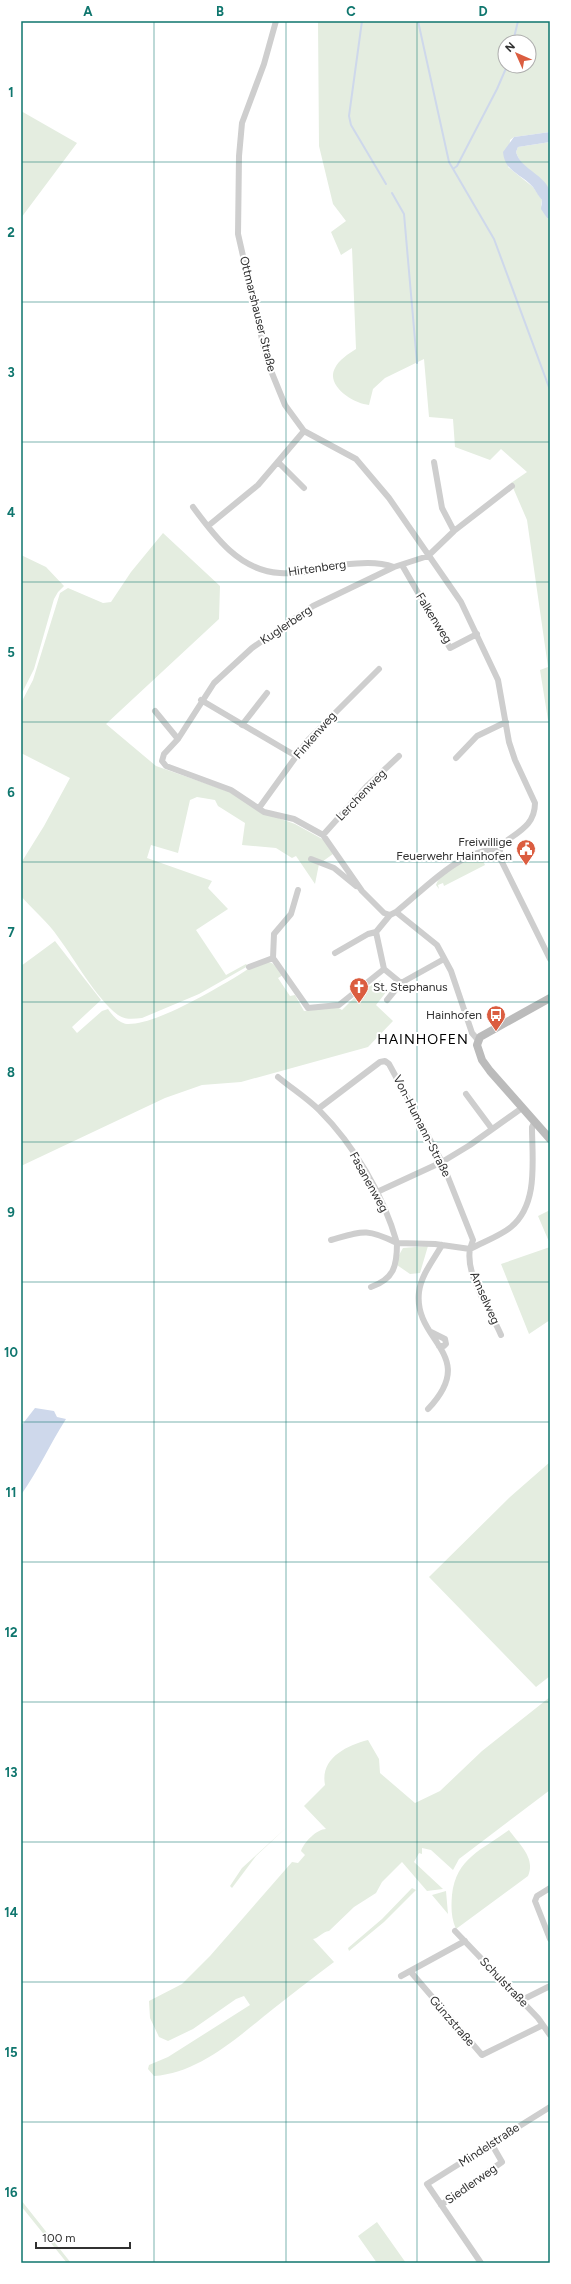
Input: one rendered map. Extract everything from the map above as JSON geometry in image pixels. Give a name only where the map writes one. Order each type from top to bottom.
[{"type":"street","name":"Ottmarshauser Straße","points":[[276,21],[264,64],[242,123],[238,156],[238,234],[267,361],[285,405],[304,431],[356,459],[389,498],[428,556],[462,602],[498,680],[515,760],[533,796],[535,810],[530,823],[501,845],[499,849]]},
{"type":"street","points":[[208,526],[254,489],[279,463],[304,431]]},
{"type":"street","points":[[434,462],[442,508],[454,531]]},
{"type":"street","points":[[279,463],[304,488]]},
{"type":"street","points":[[428,556],[454,531],[512,486]]},
{"type":"street","name":"Hirtenberg","points":[[193,507],[228,550],[247,564],[267,571],[280,573],[301,572],[359,562],[384,564],[394,567]]},
{"type":"street","name":"Kuglerberg","points":[[428,556],[394,567],[313,606],[284,625],[231,665],[201,700],[178,739],[164,754],[162,761],[166,766],[231,790],[264,812],[294,819],[323,835],[362,891],[384,913],[393,913],[437,945],[459,991],[472,1033],[478,1040]]},
{"type":"street","name":"Falkenweg","points":[[402,565],[450,648],[477,634]]},
{"type":"street","name":"Finkenweg","points":[[258,808],[296,756],[320,727],[379,670]]},
{"type":"street","points":[[242,724],[267,693]]},
{"type":"street","points":[[201,700],[296,756]]},
{"type":"street","points":[[155,711],[178,739]]},
{"type":"street","points":[[456,758],[477,736],[506,722]]},
{"type":"street","name":"Lerchenweg","points":[[323,835],[367,786],[399,756]]},
{"type":"street","points":[[335,953],[368,934],[376,932],[393,913],[445,871],[474,854],[499,849],[499,856],[550,959]]},
{"type":"street","points":[[311,859],[334,868],[362,891]]},
{"type":"street","points":[[298,890],[291,914],[274,934],[273,958],[308,1008],[339,1005],[384,968]]},
{"type":"street","points":[[376,932],[384,968],[401,983]]},
{"type":"street","points":[[249,967],[273,958]]},
{"type":"street","points":[[387,1000],[401,983],[444,959]]},
{"type":"street","points":[[550,998],[494,1028],[478,1040],[478,1051],[482,1060],[534,1123],[550,1139]]},
{"type":"street","name":"Von-Humann-Straße","points":[[318,1109],[380,1062],[385,1061],[394,1069],[442,1162],[473,1240],[470,1249]]},
{"type":"street","name":"Fasanenweg","points":[[278,1077],[318,1109],[346,1141],[377,1192],[397,1243]]},
{"type":"street","points":[[466,1094],[492,1129]]},
{"type":"street","points":[[377,1192],[442,1162],[470,1146],[522,1108]]},
{"type":"street","points":[[331,1240],[360,1232],[376,1233],[397,1243],[442,1245],[470,1249],[510,1228],[522,1213],[532,1182],[532,1127],[534,1123]]},
{"type":"street","points":[[371,1287],[383,1283],[389,1278],[396,1263],[397,1243]]},
{"type":"street","points":[[428,1409],[445,1389],[448,1381],[448,1365],[423,1317],[419,1292],[426,1272],[442,1245]]},
{"type":"street","name":"Amselweg","points":[[470,1249],[472,1273],[501,1335]]},
{"type":"street","points":[[550,1888],[537,1896],[535,1901],[550,1939]]},
{"type":"street","name":"Schulstraße","points":[[455,1931],[522,2000],[550,2035]]},
{"type":"street","points":[[401,1976],[465,1941]]},
{"type":"street","name":"Günzstraße","points":[[410,1971],[482,2055],[543,2025]]},
{"type":"street","points":[[522,2000],[550,1986]]},
{"type":"street","name":"Mindelstraße","points":[[441,2205],[427,2184],[550,2106]]},
{"type":"street","name":"Siedlerweg","points":[[441,2205],[502,2162],[491,2143]]},
{"type":"street","points":[[441,2205],[481,2263]]},
{"type":"shaded area","points":[[318,21],[550,21],[550,132],[514,137],[510,140],[508,167],[533,187],[542,200],[541,205],[547,218],[550,219],[550,719],[548,720],[540,670],[548,667],[527,520],[511,483],[527,472],[501,449],[490,460],[455,447],[453,419],[429,417],[424,359],[385,378],[373,389],[369,405],[349,398],[337,387],[333,375],[335,368],[344,357],[356,349],[352,248],[341,255],[331,232],[346,221],[333,204],[319,146]]},
{"type":"shaded area","points":[[21,111],[77,143],[21,218]]},
{"type":"shaded area","points":[[550,142],[550,193],[542,182],[522,163],[516,152],[518,147]]},
{"type":"shaded area","points":[[163,533],[220,586],[219,619],[106,724],[156,766],[230,792],[259,811],[295,824],[324,840],[333,854],[319,864],[315,884],[296,856],[292,858],[276,848],[242,845],[245,823],[218,806],[215,800],[197,797],[190,800],[178,853],[151,845],[147,858],[212,881],[208,888],[228,909],[196,930],[226,975],[246,964],[248,966],[199,994],[142,1018],[129,1019],[118,1015],[101,999],[54,932],[21,896],[21,863],[44,826],[70,778],[21,753],[21,703],[33,680],[60,593],[68,588],[103,603],[111,602],[131,572]]},
{"type":"shaded area","points":[[21,555],[46,567],[64,586],[54,599],[34,669],[21,695]]},
{"type":"shaded area","points":[[485,854],[488,858],[483,861],[485,865],[444,886],[443,883],[438,885],[439,889],[436,885],[439,879],[450,869],[464,861]]},
{"type":"shaded area","points":[[55,941],[101,1000],[72,1027],[77,1033],[102,1011],[108,1009],[116,1019],[127,1024],[139,1023],[167,1014],[263,962],[272,963],[283,975],[278,978],[290,996],[295,995],[304,1011],[337,1007],[342,1010],[361,991],[381,980],[379,987],[387,991],[376,1005],[393,1021],[368,1047],[241,1082],[202,1085],[165,1098],[21,1166],[21,966]]},
{"type":"shaded area","points":[[550,1210],[550,1244],[538,1216]]},
{"type":"shaded area","points":[[428,1246],[420,1273],[410,1274],[397,1265],[399,1255],[403,1248]]},
{"type":"shaded area","points":[[550,1247],[550,1320],[529,1334],[501,1264]]},
{"type":"shaded area","points":[[550,1462],[550,1676],[536,1687],[429,1577],[510,1497]]},
{"type":"shaded area","points":[[550,1697],[550,1790],[459,1859],[453,1870],[431,1850],[422,1848],[422,1854],[419,1853],[414,1862],[443,1889],[427,1891],[402,1862],[382,1882],[376,1893],[354,1907],[329,1931],[313,1939],[334,1962],[218,2052],[187,2068],[154,2076],[148,2069],[149,2065],[168,2057],[250,2005],[244,1996],[236,1999],[193,2029],[168,2041],[159,2037],[150,2018],[149,2001],[182,1984],[210,1956],[292,1862],[298,1863],[305,1855],[301,1851],[308,1840],[319,1831],[326,1829],[304,1806],[325,1785],[324,1776],[326,1768],[336,1755],[351,1746],[368,1740],[379,1759],[380,1773],[415,1803],[440,1791],[482,1751]]},
{"type":"shaded area","points":[[288,1826],[256,1856],[232,1888],[230,1886],[242,1868]]},
{"type":"shaded area","points":[[509,1830],[522,1846],[528,1857],[530,1869],[528,1876],[456,1929],[452,1917],[452,1895],[454,1882],[459,1872],[472,1856]]},
{"type":"shaded area","points":[[412,1888],[416,1890],[384,1922],[349,1951],[348,1948],[382,1919]]},
{"type":"shaded area","points":[[446,1891],[448,1914],[432,1895]]},
{"type":"shaded area","points":[[21,2200],[71,2263],[67,2263],[21,2206]]},
{"type":"shaded area","points":[[377,2222],[406,2263],[377,2263],[358,2236]]},
{"type":"water","points":[[550,132],[550,142],[518,147],[516,152],[523,163],[548,187],[550,193],[550,219],[547,218],[541,209],[542,200],[528,182],[510,168],[504,159],[503,152],[514,137]]},
{"type":"water","points":[[35,1408],[54,1411],[57,1417],[66,1419],[21,1495],[21,1426]]},
{"type":"waterway","points":[[362,21],[349,116],[351,125],[386,184]]},
{"type":"waterway","points":[[418,21],[449,162],[494,239],[550,390]]},
{"type":"waterway","points":[[515,34],[518,21]]},
{"type":"waterway","points":[[453,169],[457,166],[504,74]]},
{"type":"waterway","points":[[392,193],[404,214],[417,363]]},
{"type":"place","name":"Freiwillige Feuerwehr Hainhofen","points":[[526,866]]},
{"type":"place","name":"St. Stephanus","points":[[359,1004]]},
{"type":"place","name":"Hainhofen","points":[[496,1032]]},
{"type":"district","name":"HAINHOFEN","points":[[423,1039]]}]
